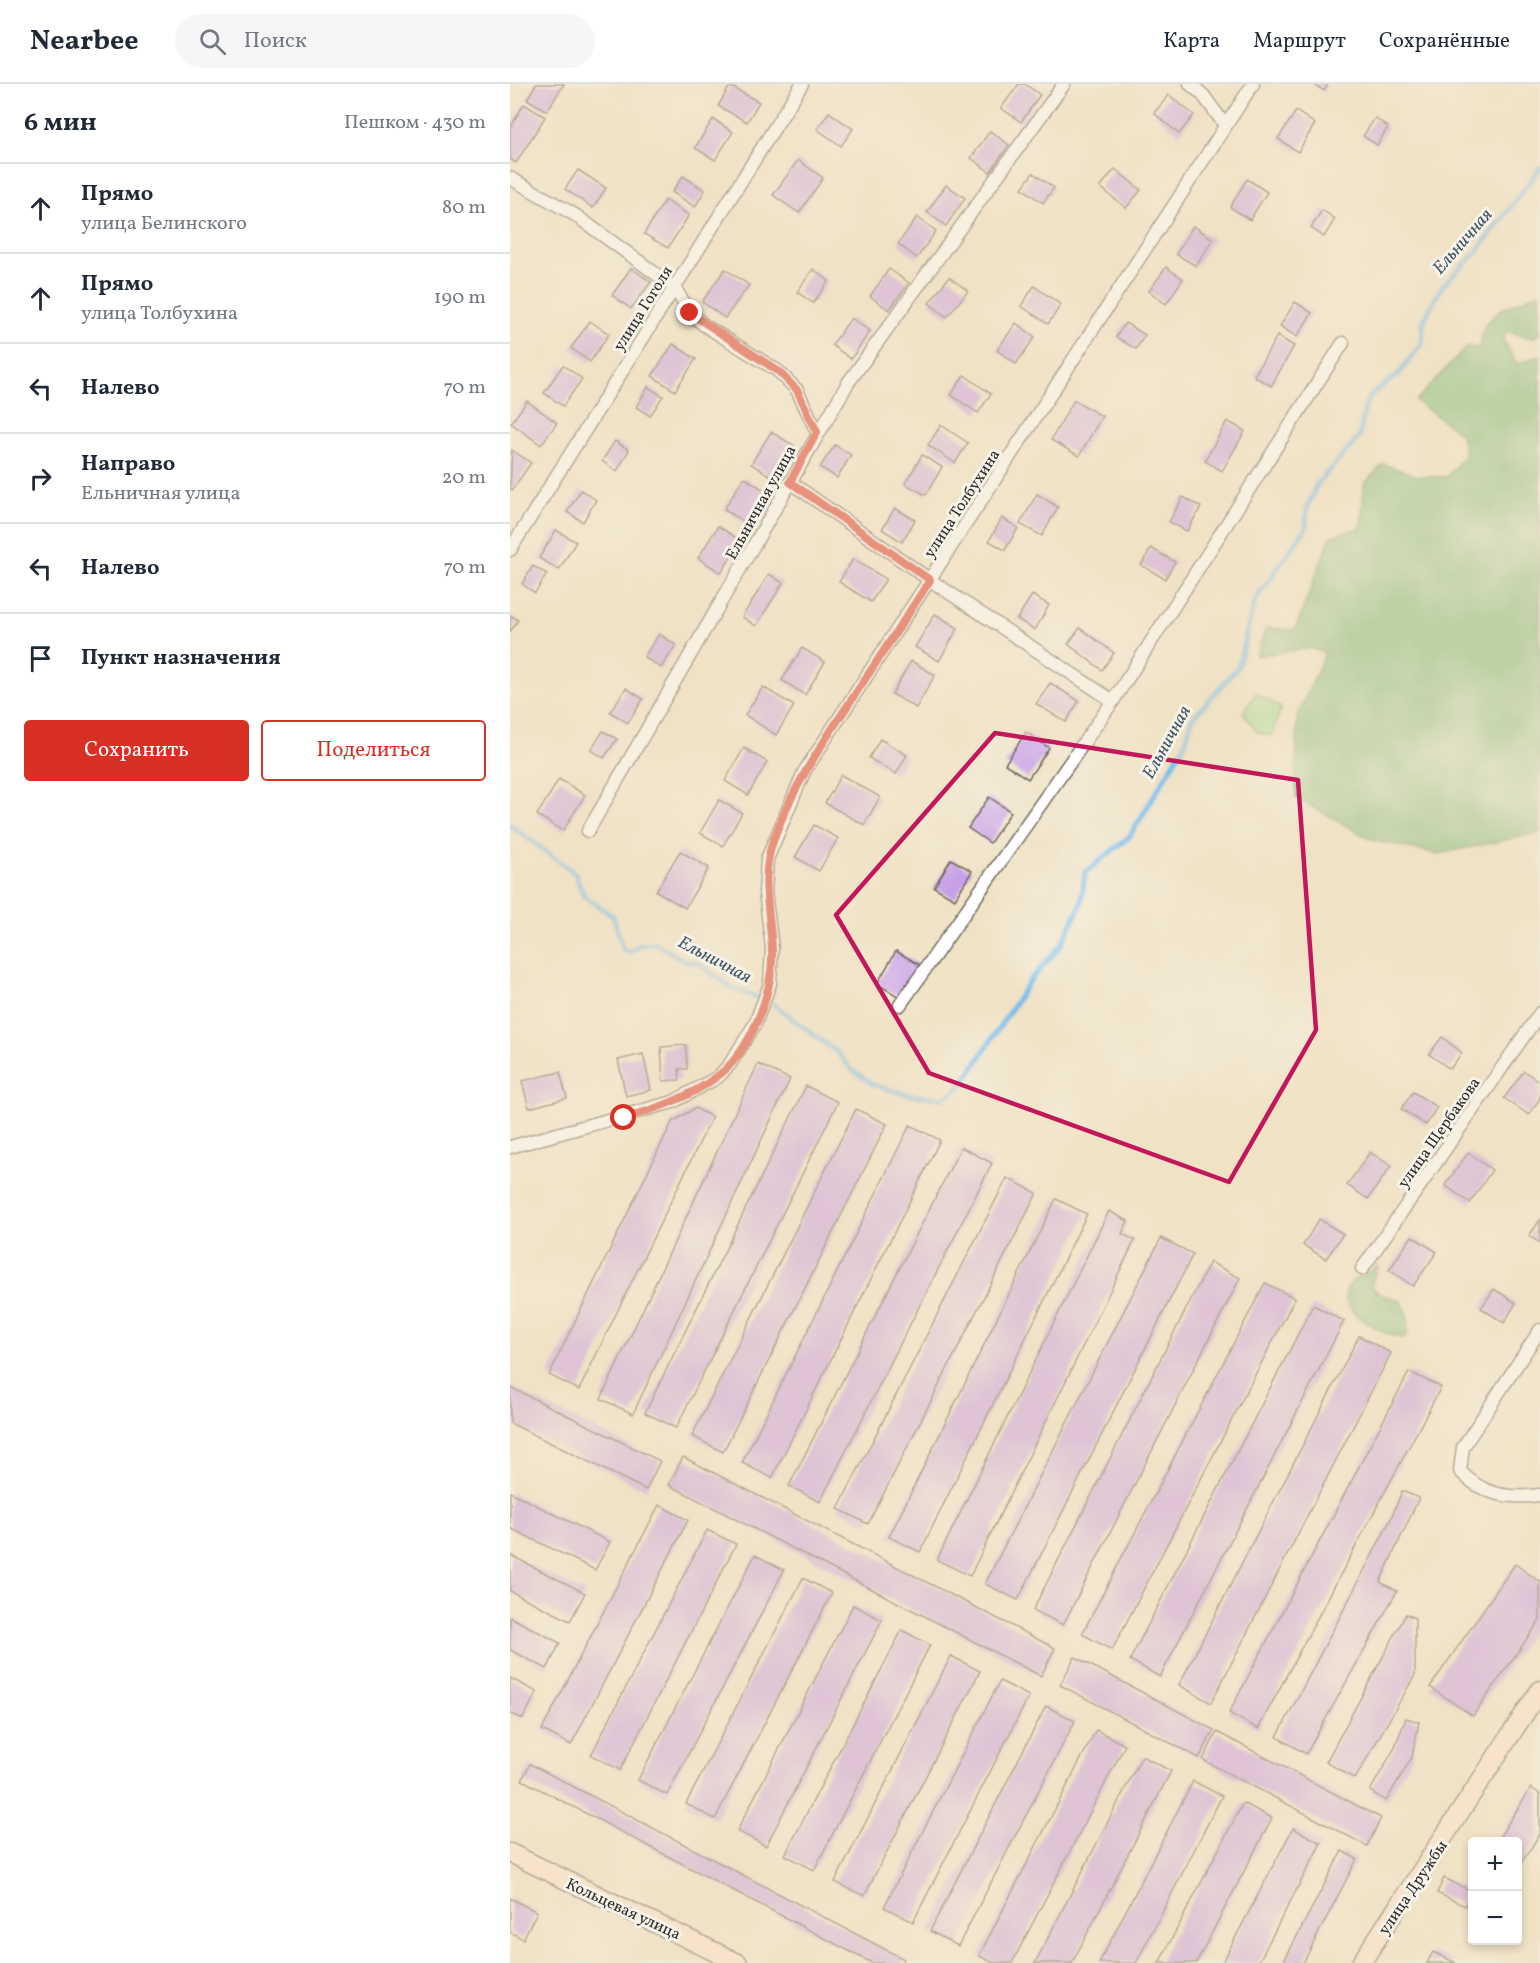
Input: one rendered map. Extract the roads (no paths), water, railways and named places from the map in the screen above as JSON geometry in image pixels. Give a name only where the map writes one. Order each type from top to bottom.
[{"type":"street","name":"улица Гоголя","points":[[510,550],[802,84]]},
{"type":"street","name":"Ельничная улица","points":[[588,831],[817,432],[848,383],[1064,84]]},
{"type":"street","points":[[1190,84],[1203,95],[1225,124]]},
{"type":"street","name":"улица Толбухина","points":[[510,1147],[650,1110],[696,1090],[718,1077],[730,1064],[755,1024],[770,984],[772,948],[765,878],[773,841],[804,772],[1253,84]]},
{"type":"street","points":[[510,178],[575,215],[674,287],[690,313],[778,371],[797,390],[817,432]]},
{"type":"street","points":[[900,1005],[1113,701],[1343,343]]},
{"type":"street","points":[[790,482],[930,580],[1113,701]]},
{"type":"street","name":"улица Щербакова","points":[[1362,1269],[1540,1013]]},
{"type":"street","points":[[1540,1330],[1462,1447],[1460,1471],[1469,1481],[1488,1494],[1525,1497],[1540,1495]]},
{"type":"street","name":"улица Дружбы","points":[[1361,1963],[1540,1690]]},
{"type":"street","name":"Кольцевая улица","points":[[510,1853],[738,1963]]},
{"type":"waterway","name":"Ельничная","points":[[773,1004],[838,1053],[851,1069],[874,1085],[909,1095],[942,1098],[954,1092],[964,1082],[1028,983],[1061,945],[1081,904],[1085,873],[1130,836],[1185,744],[1192,719],[1238,667],[1255,600],[1306,528],[1307,508],[1317,484],[1359,437],[1366,404],[1372,394],[1398,375],[1422,343],[1423,322],[1442,286],[1476,253],[1540,168]]},
{"type":"waterway","name":"Ельничная","points":[[510,825],[575,873],[584,896],[613,916],[623,950],[629,952],[641,945],[656,943],[684,961],[698,963],[735,990],[757,997]]}]
